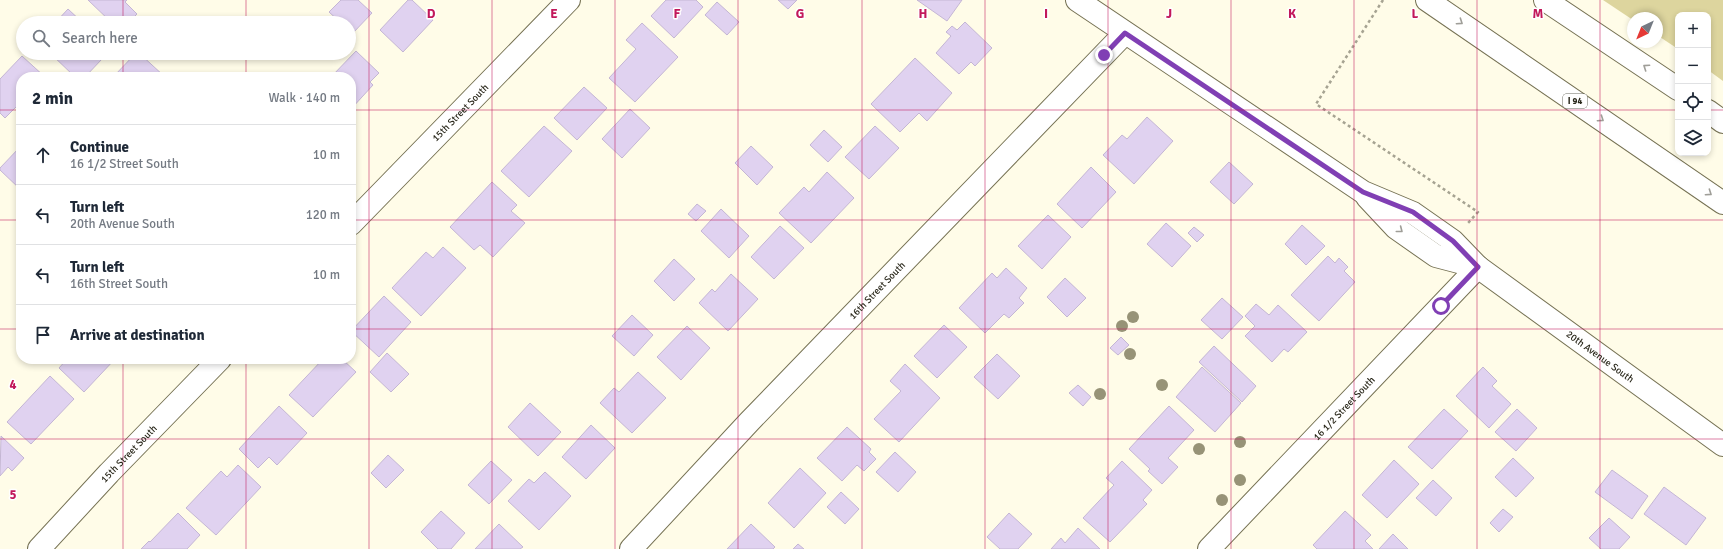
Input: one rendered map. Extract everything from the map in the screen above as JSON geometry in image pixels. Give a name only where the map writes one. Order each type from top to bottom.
[{"type":"main road","name":"15th Street South","points":[[356,219],[569,0]]},
{"type":"main road","name":"20th Avenue South","points":[[1077,0],[1363,192],[1396,228],[1436,256],[1478,267],[1723,445]]},
{"type":"main road","name":"I 94","points":[[1427,0],[1723,203]]},
{"type":"main road","points":[[1545,0],[1675,87]]},
{"type":"main road","name":"16th Street South","points":[[632,549],[749,422],[1125,33]]},
{"type":"main road","points":[[1711,113],[1723,122]]},
{"type":"main road","name":"16 1/2 Street South","points":[[1209,549],[1478,267]]},
{"type":"main road","name":"15th Street South","points":[[39,549],[109,473],[215,364]]},
{"type":"path","points":[[1383,0],[1316,104],[1478,212],[1463,229]]},
{"type":"shaded area","points":[[1603,0],[1723,0],[1723,81],[1711,72],[1711,12],[1675,12],[1675,47],[1663,39],[1663,12],[1627,12],[1627,16]]},
{"type":"building","points":[[88,0],[127,0],[125,2],[137,14],[135,16],[105,16]]},
{"type":"building","points":[[341,0],[358,0],[372,13],[356,30],[356,16],[333,16],[329,12]]},
{"type":"building","points":[[408,0],[412,0],[433,20],[403,52],[380,30]]},
{"type":"building","points":[[666,0],[696,0],[703,7],[674,38],[651,16]]},
{"type":"building","points":[[778,0],[797,0],[788,9]]},
{"type":"building","points":[[917,0],[962,0],[947,21]]},
{"type":"building","points":[[717,2],[739,22],[727,35],[705,15]]},
{"type":"building","points":[[68,9],[76,16],[62,16]]},
{"type":"building","points":[[965,22],[992,48],[975,66],[971,62],[959,74],[936,53],[951,36],[946,32],[952,26],[957,30]]},
{"type":"building","points":[[642,23],[678,57],[635,102],[609,78],[636,49],[626,40]]},
{"type":"building","points":[[356,51],[379,73],[370,82],[373,85],[356,104],[356,72],[336,72],[347,60],[356,60]]},
{"type":"building","points":[[915,58],[952,93],[927,121],[919,113],[900,132],[871,104]]},
{"type":"building","points":[[18,60],[26,60],[40,72],[16,72],[16,107],[5,118],[0,113],[0,79]]},
{"type":"building","points":[[57,60],[101,60],[90,72],[70,72]]},
{"type":"building","points":[[129,60],[147,60],[160,72],[118,72]]},
{"type":"building","points":[[584,87],[607,108],[577,140],[554,118]]},
{"type":"building","points":[[630,109],[650,128],[622,158],[602,139]]},
{"type":"building","points":[[1147,117],[1173,141],[1134,184],[1103,155],[1122,135],[1127,139]]},
{"type":"building","points":[[544,126],[572,151],[529,197],[501,171]]},
{"type":"building","points":[[875,126],[899,148],[869,179],[845,157]]},
{"type":"building","points":[[824,130],[842,147],[828,162],[810,145]]},
{"type":"building","points":[[751,146],[773,167],[757,185],[735,163]]},
{"type":"building","points":[[16,151],[16,185],[0,170],[0,168]]},
{"type":"building","points":[[1229,162],[1253,184],[1234,204],[1210,182]]},
{"type":"building","points":[[1091,167],[1116,192],[1082,228],[1057,204]]},
{"type":"building","points":[[827,172],[854,198],[811,243],[779,213],[804,187],[809,192]]},
{"type":"building","points":[[492,182],[517,205],[511,211],[525,223],[493,257],[480,245],[474,250],[450,227]]},
{"type":"building","points":[[697,204],[706,211],[696,221],[688,214]]},
{"type":"building","points":[[721,209],[749,236],[729,258],[701,231]]},
{"type":"building","points":[[1048,215],[1071,237],[1042,269],[1018,246]]},
{"type":"building","points":[[1166,223],[1191,246],[1172,267],[1147,244]]},
{"type":"building","points":[[1302,225],[1325,246],[1306,265],[1285,244]]},
{"type":"building","points":[[780,226],[804,248],[774,279],[751,257]]},
{"type":"building","points":[[1194,227],[1204,235],[1197,242],[1188,233]]},
{"type":"building","points":[[443,247],[466,268],[421,316],[392,288],[426,252],[433,258]]},
{"type":"building","points":[[1328,256],[1335,263],[1339,258],[1348,267],[1344,271],[1355,282],[1319,321],[1291,295]]},
{"type":"building","points":[[674,259],[695,279],[674,301],[654,281]]},
{"type":"building","points":[[1006,268],[1027,288],[1019,298],[1024,303],[1009,318],[1004,314],[985,333],[959,308],[992,273],[997,278]]},
{"type":"building","points":[[731,274],[758,299],[728,331],[699,303],[712,289],[715,292]]},
{"type":"building","points":[[1065,278],[1086,298],[1067,317],[1047,297]]},
{"type":"building","points":[[384,296],[411,322],[379,357],[356,336],[356,326]]},
{"type":"building","points":[[1222,298],[1243,317],[1222,339],[1201,320]]},
{"type":"building","points":[[1256,304],[1269,315],[1278,305],[1307,332],[1288,352],[1284,349],[1272,362],[1245,336],[1255,326],[1245,316]]},
{"type":"building","points":[[632,315],[653,335],[634,356],[612,336]]},
{"type":"building","points":[[944,325],[967,347],[937,378],[914,356]]},
{"type":"building","points":[[687,326],[710,348],[681,380],[657,357]]},
{"type":"building","points":[[1121,337],[1129,345],[1118,355],[1110,348]]},
{"type":"building","points":[[1214,346],[1256,386],[1242,402],[1199,362]]},
{"type":"building","points":[[387,353],[409,374],[391,392],[370,372]]},
{"type":"building","points":[[997,354],[1020,376],[998,399],[974,377]]},
{"type":"building","points":[[63,364],[110,364],[84,392],[59,368]]},
{"type":"building","points":[[318,364],[347,364],[356,372],[313,417],[289,395]]},
{"type":"building","points":[[905,364],[940,398],[899,442],[874,419],[901,391],[890,381]]},
{"type":"building","points":[[1202,367],[1241,403],[1215,432],[1176,397]]},
{"type":"building","points":[[1483,367],[1497,381],[1492,386],[1511,404],[1489,428],[1456,396]]},
{"type":"building","points":[[638,372],[666,398],[632,433],[600,403],[614,388],[619,392]]},
{"type":"building","points":[[50,376],[74,399],[31,444],[7,422]]},
{"type":"building","points":[[1078,385],[1091,397],[1083,406],[1069,393]]},
{"type":"building","points":[[530,403],[561,432],[538,456],[508,427]]},
{"type":"building","points":[[279,406],[307,433],[277,465],[269,457],[258,468],[239,449]]},
{"type":"building","points":[[1169,406],[1194,430],[1168,458],[1178,467],[1162,484],[1148,471],[1150,469],[1129,449]]},
{"type":"building","points":[[1444,409],[1468,431],[1432,469],[1408,447]]},
{"type":"building","points":[[1517,409],[1537,428],[1516,451],[1495,432]]},
{"type":"building","points":[[591,425],[615,448],[586,479],[562,457]]},
{"type":"building","points":[[847,427],[871,449],[869,452],[876,459],[864,471],[857,465],[842,481],[817,458]]},
{"type":"building","points":[[1,436],[24,458],[12,471],[8,467],[0,476]]},
{"type":"building","points":[[895,452],[916,472],[898,492],[876,472]]},
{"type":"building","points":[[388,455],[404,470],[386,488],[371,473]]},
{"type":"building","points":[[1513,458],[1534,478],[1516,497],[1495,477]]},
{"type":"building","points":[[1394,460],[1419,484],[1387,518],[1362,495]]},
{"type":"building","points":[[491,461],[512,480],[489,504],[468,485]]},
{"type":"building","points":[[1122,461],[1152,490],[1143,500],[1147,504],[1110,542],[1083,518],[1114,485],[1106,478]]},
{"type":"building","points":[[238,465],[261,487],[216,535],[186,508],[221,471],[227,477]]},
{"type":"building","points":[[800,468],[826,493],[794,528],[768,503]]},
{"type":"building","points":[[1612,470],[1648,496],[1632,519],[1595,492]]},
{"type":"building","points":[[545,472],[571,496],[539,530],[508,501],[529,479],[534,483]]},
{"type":"building","points":[[1433,480],[1452,498],[1436,516],[1416,498]]},
{"type":"building","points":[[1664,487],[1706,518],[1686,545],[1644,514]]},
{"type":"building","points":[[841,492],[859,509],[845,524],[827,507]]},
{"type":"building","points":[[1503,509],[1513,517],[1499,532],[1490,523]]},
{"type":"building","points":[[441,511],[465,533],[451,549],[438,549],[421,532]]},
{"type":"building","points":[[1345,511],[1371,535],[1365,541],[1373,549],[1317,549],[1313,545]]},
{"type":"building","points":[[178,513],[200,535],[187,549],[141,549],[149,541],[150,542]]},
{"type":"building","points":[[1009,513],[1032,534],[1018,549],[1000,549],[987,537]]},
{"type":"building","points":[[1609,518],[1630,537],[1619,549],[1601,549],[1589,538]]},
{"type":"building","points":[[499,524],[523,547],[520,549],[475,549]]},
{"type":"building","points":[[751,524],[775,547],[773,549],[727,549]]},
{"type":"building","points":[[1078,528],[1100,549],[1051,549],[1061,538],[1065,543]]},
{"type":"building","points":[[1393,534],[1408,549],[1379,549]]},
{"type":"building","points":[[798,544],[804,549],[793,549]]},
{"type":"route","points":[[1104,55],[1125,33],[1363,192],[1413,212],[1453,241],[1478,267],[1441,306]]}]
